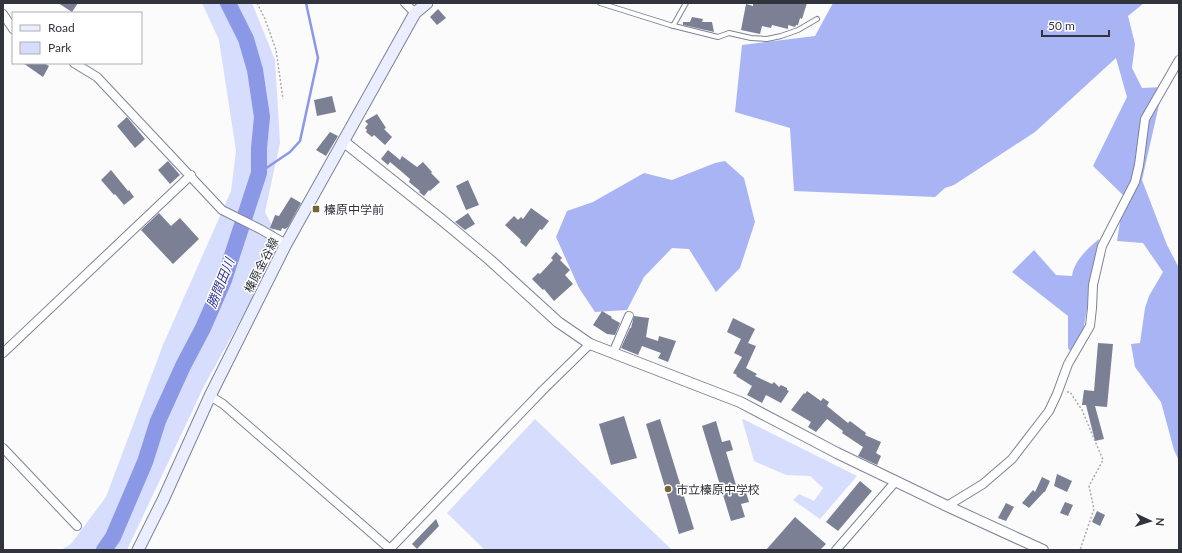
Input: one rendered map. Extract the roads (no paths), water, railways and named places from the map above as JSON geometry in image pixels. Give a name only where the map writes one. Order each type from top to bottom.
[{"type":"main road","name":"榛原金谷線","points":[[138,550],[163,500],[210,396],[286,244],[415,13],[427,3]]},
{"type":"street","points":[[405,3],[415,13]]},
{"type":"street","points":[[4,19],[12,28]]},
{"type":"street","points":[[946,506],[982,484],[1012,459],[1049,411],[1068,364],[1090,326],[1093,285],[1102,246],[1135,182],[1140,165],[1145,119],[1179,60]]},
{"type":"street","points":[[76,64],[97,77],[191,175],[222,210],[260,228],[286,244]]},
{"type":"street","points":[[343,141],[490,260],[558,322],[590,344],[740,402],[837,453],[946,506],[1043,550]]},
{"type":"street","points":[[3,353],[191,175]]},
{"type":"street","points":[[613,353],[629,316]]},
{"type":"street","points":[[210,396],[223,404],[389,550],[543,390],[590,344]]},
{"type":"street","points":[[3,448],[77,526]]},
{"type":"street","points":[[836,550],[896,481]]},
{"type":"lane","points":[[600,3],[673,26],[718,37],[729,33],[751,38],[767,39],[798,30],[817,19]]},
{"type":"lane","points":[[673,26],[686,3]]},
{"type":"waterway","name":"勝間田川","points":[[104,550],[113,537],[145,462],[158,421],[183,366],[203,328],[224,280],[259,173],[259,148],[262,117],[255,70],[246,39],[228,3]]},
{"type":"waterway","points":[[259,173],[290,152],[300,141],[318,58],[306,3]]},
{"type":"place","name":"榛原中学前","points":[[316,209]]},
{"type":"place","name":"市立榛原中学校","points":[[668,489]]}]
